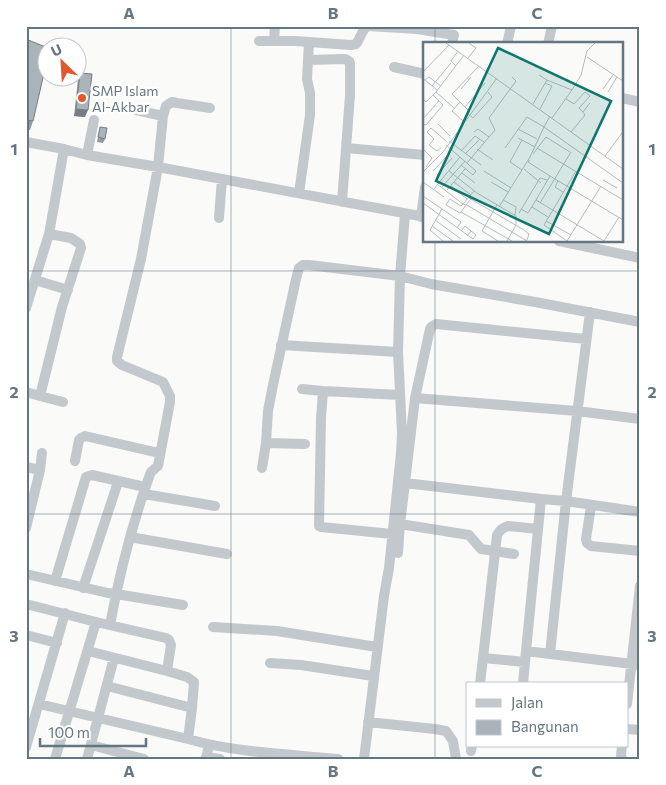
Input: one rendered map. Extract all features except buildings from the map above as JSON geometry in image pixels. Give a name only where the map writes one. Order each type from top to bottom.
[{"type":"street","points":[[274,41],[275,26]]},
{"type":"street","points":[[259,41],[356,44],[362,31],[368,26],[417,28],[454,35]]},
{"type":"street","points":[[507,42],[511,26]]},
{"type":"street","points":[[548,42],[552,26]]},
{"type":"street","points":[[299,193],[310,115],[310,92],[307,79],[309,42]]},
{"type":"street","points":[[308,60],[345,59],[349,60],[350,63],[350,95],[342,202]]},
{"type":"street","points":[[394,67],[423,74]]},
{"type":"street","points":[[624,98],[640,102]]},
{"type":"street","points":[[110,625],[130,537],[144,490],[150,474],[158,466],[170,402],[170,396],[163,382],[122,365],[117,361],[140,259],[158,166],[163,116],[166,106],[172,102],[210,108]]},
{"type":"street","points":[[136,110],[163,116]]},
{"type":"street","points":[[87,155],[94,120]]},
{"type":"street","points":[[26,142],[423,217]]},
{"type":"street","points":[[346,148],[423,155]]},
{"type":"street","points":[[26,308],[49,234],[64,149]]},
{"type":"street","points":[[219,218],[222,179]]},
{"type":"street","points":[[364,759],[373,676],[389,568],[402,433],[398,352],[400,276],[405,214]]},
{"type":"street","points":[[40,396],[62,307],[82,248],[80,244],[71,238],[49,234]]},
{"type":"street","points":[[564,242],[640,258]]},
{"type":"street","points":[[262,468],[268,411],[281,345],[297,274],[302,265],[400,276],[431,284],[640,322]]},
{"type":"street","points":[[35,280],[68,290]]},
{"type":"street","points":[[550,654],[566,501],[590,312]]},
{"type":"street","points":[[398,554],[415,398],[431,327],[436,324],[586,340]]},
{"type":"street","points":[[281,345],[398,352]]},
{"type":"street","points":[[302,389],[400,394]]},
{"type":"street","points":[[323,391],[319,526],[392,534]]},
{"type":"street","points":[[26,392],[64,402]]},
{"type":"street","points":[[415,398],[577,411],[640,419]]},
{"type":"street","points":[[75,460],[79,440],[85,436],[160,454]]},
{"type":"street","points":[[266,443],[305,444]]},
{"type":"street","points":[[26,528],[40,470],[42,452]]},
{"type":"street","points":[[26,467],[40,470]]},
{"type":"street","points":[[55,581],[86,477],[92,476],[215,506]]},
{"type":"street","points":[[83,588],[118,482]]},
{"type":"street","points":[[405,483],[566,501],[640,512]]},
{"type":"street","points":[[523,682],[541,499]]},
{"type":"street","points":[[591,506],[586,539],[589,545],[640,551]]},
{"type":"street","points":[[400,524],[469,535],[481,550],[514,554]]},
{"type":"street","points":[[480,682],[497,535],[503,528],[508,526],[538,529]]},
{"type":"street","points":[[130,537],[227,554]]},
{"type":"street","points":[[26,574],[108,593],[183,605]]},
{"type":"street","points":[[628,700],[636,665],[640,586]]},
{"type":"street","points":[[26,604],[168,640],[171,645],[167,671]]},
{"type":"street","points":[[26,747],[65,614]]},
{"type":"street","points":[[55,759],[96,622]]},
{"type":"street","points":[[214,627],[277,631],[377,647]]},
{"type":"street","points":[[27,637],[57,644]]},
{"type":"street","points":[[88,651],[167,671],[187,677],[194,682],[188,739]]},
{"type":"street","points":[[526,651],[636,665]]},
{"type":"street","points":[[87,759],[114,658]]},
{"type":"street","points":[[483,658],[525,662]]},
{"type":"street","points":[[270,662],[373,676]]},
{"type":"street","points":[[107,686],[192,708]]},
{"type":"street","points":[[39,704],[209,745],[225,747],[243,754],[338,759]]},
{"type":"street","points":[[368,722],[446,731],[453,741],[456,759]]},
{"type":"street","points":[[91,745],[144,759]]},
{"type":"street","points":[[209,745],[206,758],[222,759],[225,747]]},
{"type":"place","name":"SMP Islam Al-Akbar","points":[[82,98]]}]
